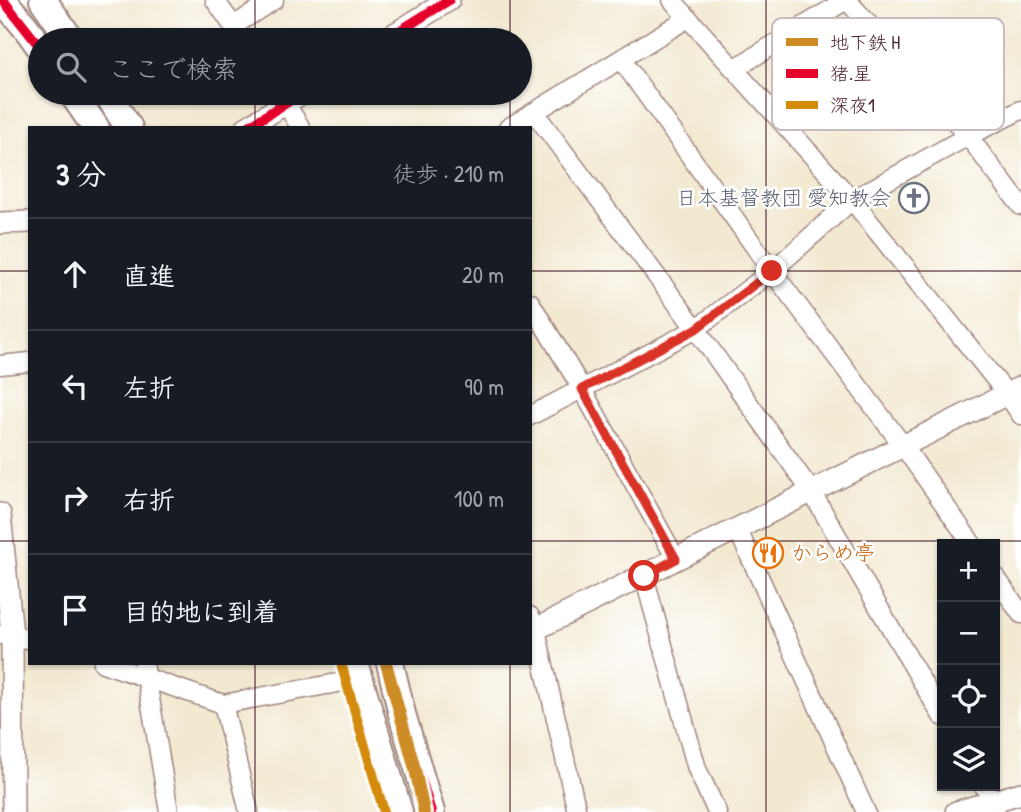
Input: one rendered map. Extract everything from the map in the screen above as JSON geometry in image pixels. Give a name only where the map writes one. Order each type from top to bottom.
[{"type":"main road","points":[[3,0],[28,30]]},
{"type":"main road","points":[[43,0],[63,28]]},
{"type":"main road","points":[[80,105],[95,126]]},
{"type":"main road","points":[[115,105],[128,126]]},
{"type":"main road","points":[[393,665],[402,714],[431,812]]},
{"type":"main road","points":[[357,671],[398,812]]},
{"type":"street","points":[[215,0],[235,28]]},
{"type":"street","points":[[243,28],[274,0]]},
{"type":"street","points":[[404,28],[449,0]]},
{"type":"street","points":[[672,0],[772,111]]},
{"type":"street","points":[[818,18],[847,0],[863,18]]},
{"type":"street","points":[[512,126],[688,18]]},
{"type":"street","points":[[734,69],[772,46]]},
{"type":"street","points":[[621,59],[968,539]]},
{"type":"street","points":[[249,126],[277,105]]},
{"type":"street","points":[[292,105],[300,126]]},
{"type":"street","points":[[1004,118],[1021,110]]},
{"type":"street","points":[[534,112],[696,329],[811,491],[937,707]]},
{"type":"street","points":[[789,130],[1014,391],[1021,415]]},
{"type":"street","points":[[963,130],[1021,206]]},
{"type":"street","points":[[532,415],[696,329],[772,271],[852,200],[980,130]]},
{"type":"street","points":[[0,223],[28,222]]},
{"type":"street","points":[[532,305],[582,389],[676,559]]},
{"type":"street","points":[[0,365],[28,362]]},
{"type":"street","points":[[577,812],[532,626],[644,576],[1014,391]]},
{"type":"street","points":[[0,514],[14,637],[13,812]]},
{"type":"street","points":[[737,528],[866,812]]},
{"type":"street","points":[[644,576],[697,769],[717,812]]},
{"type":"street","points":[[1000,583],[1021,614]]},
{"type":"street","points":[[115,665],[145,670],[223,704],[357,671]]},
{"type":"street","points":[[145,670],[169,812]]},
{"type":"street","points":[[223,704],[249,812]]},
{"type":"street","points":[[956,812],[1021,793]]},
{"type":"metro line","name":"H","points":[[387,665],[424,812]]},
{"type":"transit line","name":"猪.星","points":[[3,0],[28,32]]},
{"type":"transit line","name":"猪.星","points":[[404,28],[449,0]]},
{"type":"transit line","name":"猪.星","points":[[249,126],[283,105]]},
{"type":"transit line","name":"猪.星","points":[[390,665],[431,812]]},
{"type":"transit line","name":"深夜1","points":[[342,667],[384,812]]},
{"type":"place","name":"日本基督教団 愛知教会","points":[[914,198]]},
{"type":"place","name":"からめ亭","points":[[768,553]]},
{"type":"route","points":[[644,576],[676,559],[582,389],[696,329],[772,271]]}]
